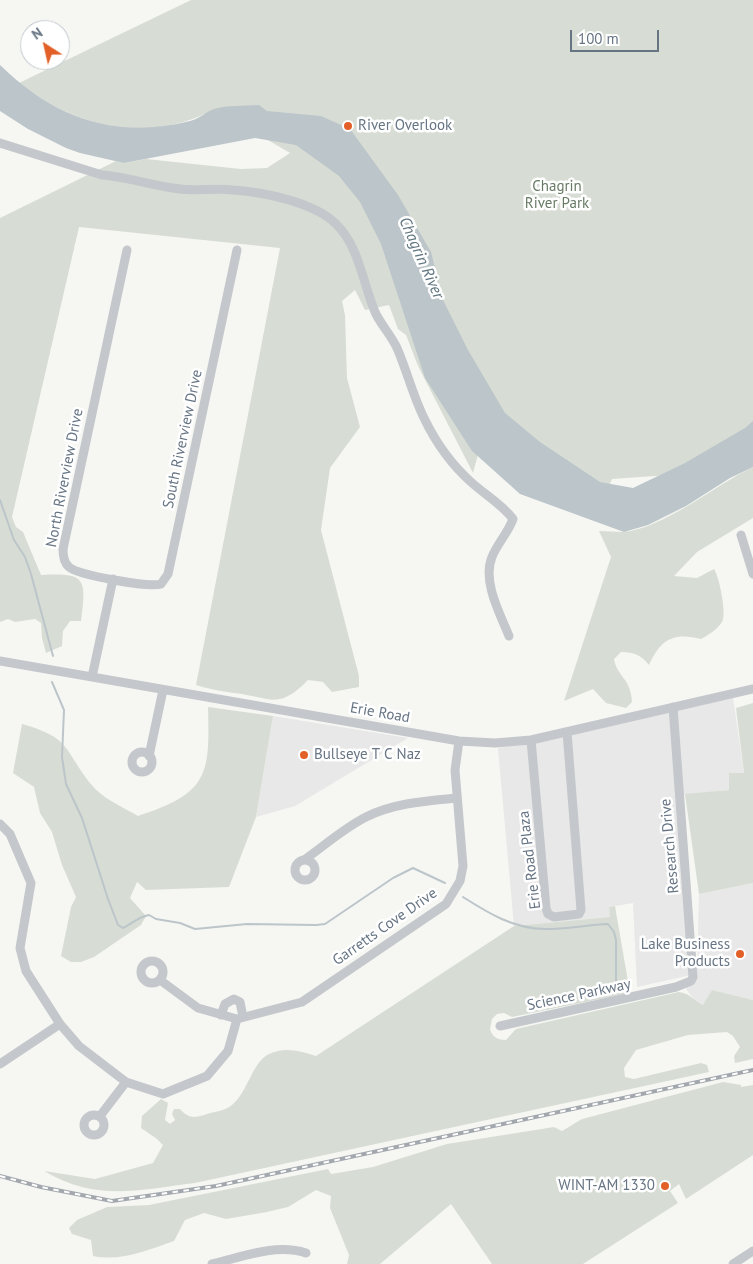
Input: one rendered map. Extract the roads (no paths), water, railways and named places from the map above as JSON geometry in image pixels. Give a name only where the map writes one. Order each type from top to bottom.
[{"type":"street","points":[[0,143],[102,175],[115,176],[147,185],[183,189],[231,190],[285,199],[323,213],[337,224],[358,263],[376,314],[396,346],[424,419],[449,458],[470,482],[502,506],[513,519],[508,532],[492,557],[489,572],[495,601],[508,636]]},
{"type":"street","name":"North Riverview Drive","points":[[113,579],[70,568],[64,557],[63,549],[127,250]]},
{"type":"street","name":"South Riverview Drive","points":[[113,579],[155,586],[161,584],[168,574],[237,250]]},
{"type":"street","points":[[741,535],[752,564],[753,574]]},
{"type":"street","points":[[92,677],[113,579]]},
{"type":"street","points":[[0,672],[2,662]]},
{"type":"street","name":"Erie Road","points":[[2,662],[459,741],[495,743],[531,740],[753,688]]},
{"type":"street","points":[[150,756],[163,690]]},
{"type":"street","name":"Research Drive","points":[[673,707],[694,972],[691,981]]},
{"type":"street","name":"Erie Road Plaza","points":[[531,740],[546,908],[548,914],[554,917],[579,914],[581,910],[567,732]]},
{"type":"street","name":"Garretts Cove Drive","points":[[240,1018],[302,1002],[446,904],[460,881],[463,866],[456,770],[459,741]]},
{"type":"street","points":[[304,860],[364,818],[375,813],[412,802],[457,798]]},
{"type":"street","points":[[0,824],[10,834],[31,883],[20,948],[26,971],[60,1024],[79,1046],[126,1082],[163,1094],[207,1076],[228,1051],[240,1018],[240,1002],[234,999],[225,1004],[221,1016]]},
{"type":"street","points":[[160,980],[198,1008],[221,1016],[240,1018]]},
{"type":"street","name":"Science Parkway","points":[[500,1026],[676,987],[691,981]]},
{"type":"street","points":[[0,1064],[60,1024]]},
{"type":"street","points":[[100,1116],[126,1082]]},
{"type":"street","points":[[212,1264],[280,1249],[294,1249],[306,1253]]},
{"type":"street","points":[[733,1264],[753,1251]]},
{"type":"water","name":"Chagrin River","points":[[0,65],[42,99],[64,111],[112,126],[137,128],[163,126],[193,120],[211,110],[219,108],[259,105],[267,111],[321,116],[350,129],[398,195],[431,252],[443,300],[468,350],[505,413],[540,442],[600,482],[633,488],[685,463],[745,428],[753,421],[753,467],[730,478],[686,506],[648,525],[624,532],[520,494],[472,451],[425,378],[381,244],[360,202],[339,176],[296,145],[255,138],[124,163],[80,153],[28,129],[0,111]]},
{"type":"waterway","points":[[0,500],[14,540],[25,557],[31,574],[53,656]]},
{"type":"waterway","points":[[52,682],[64,710],[62,757],[66,784],[82,818],[118,925],[123,928],[149,915],[156,919],[180,923],[195,929],[247,924],[325,924],[393,878],[413,868],[445,883]]},
{"type":"waterway","points":[[463,897],[502,919],[523,926],[553,929],[608,924],[614,932],[616,940],[616,988]]},
{"type":"railway","points":[[0,1176],[41,1187],[112,1201],[216,1186],[753,1070]]},
{"type":"place","name":"River Overlook","points":[[348,126]]},
{"type":"place","name":"Bullseye T C Naz","points":[[304,755]]},
{"type":"place","name":"Lake Business Products","points":[[740,954]]},
{"type":"place","name":"WINT-AM 1330","points":[[665,1186]]},
{"type":"park label","name":"Chagrin River Park","points":[[557,196]]}]
